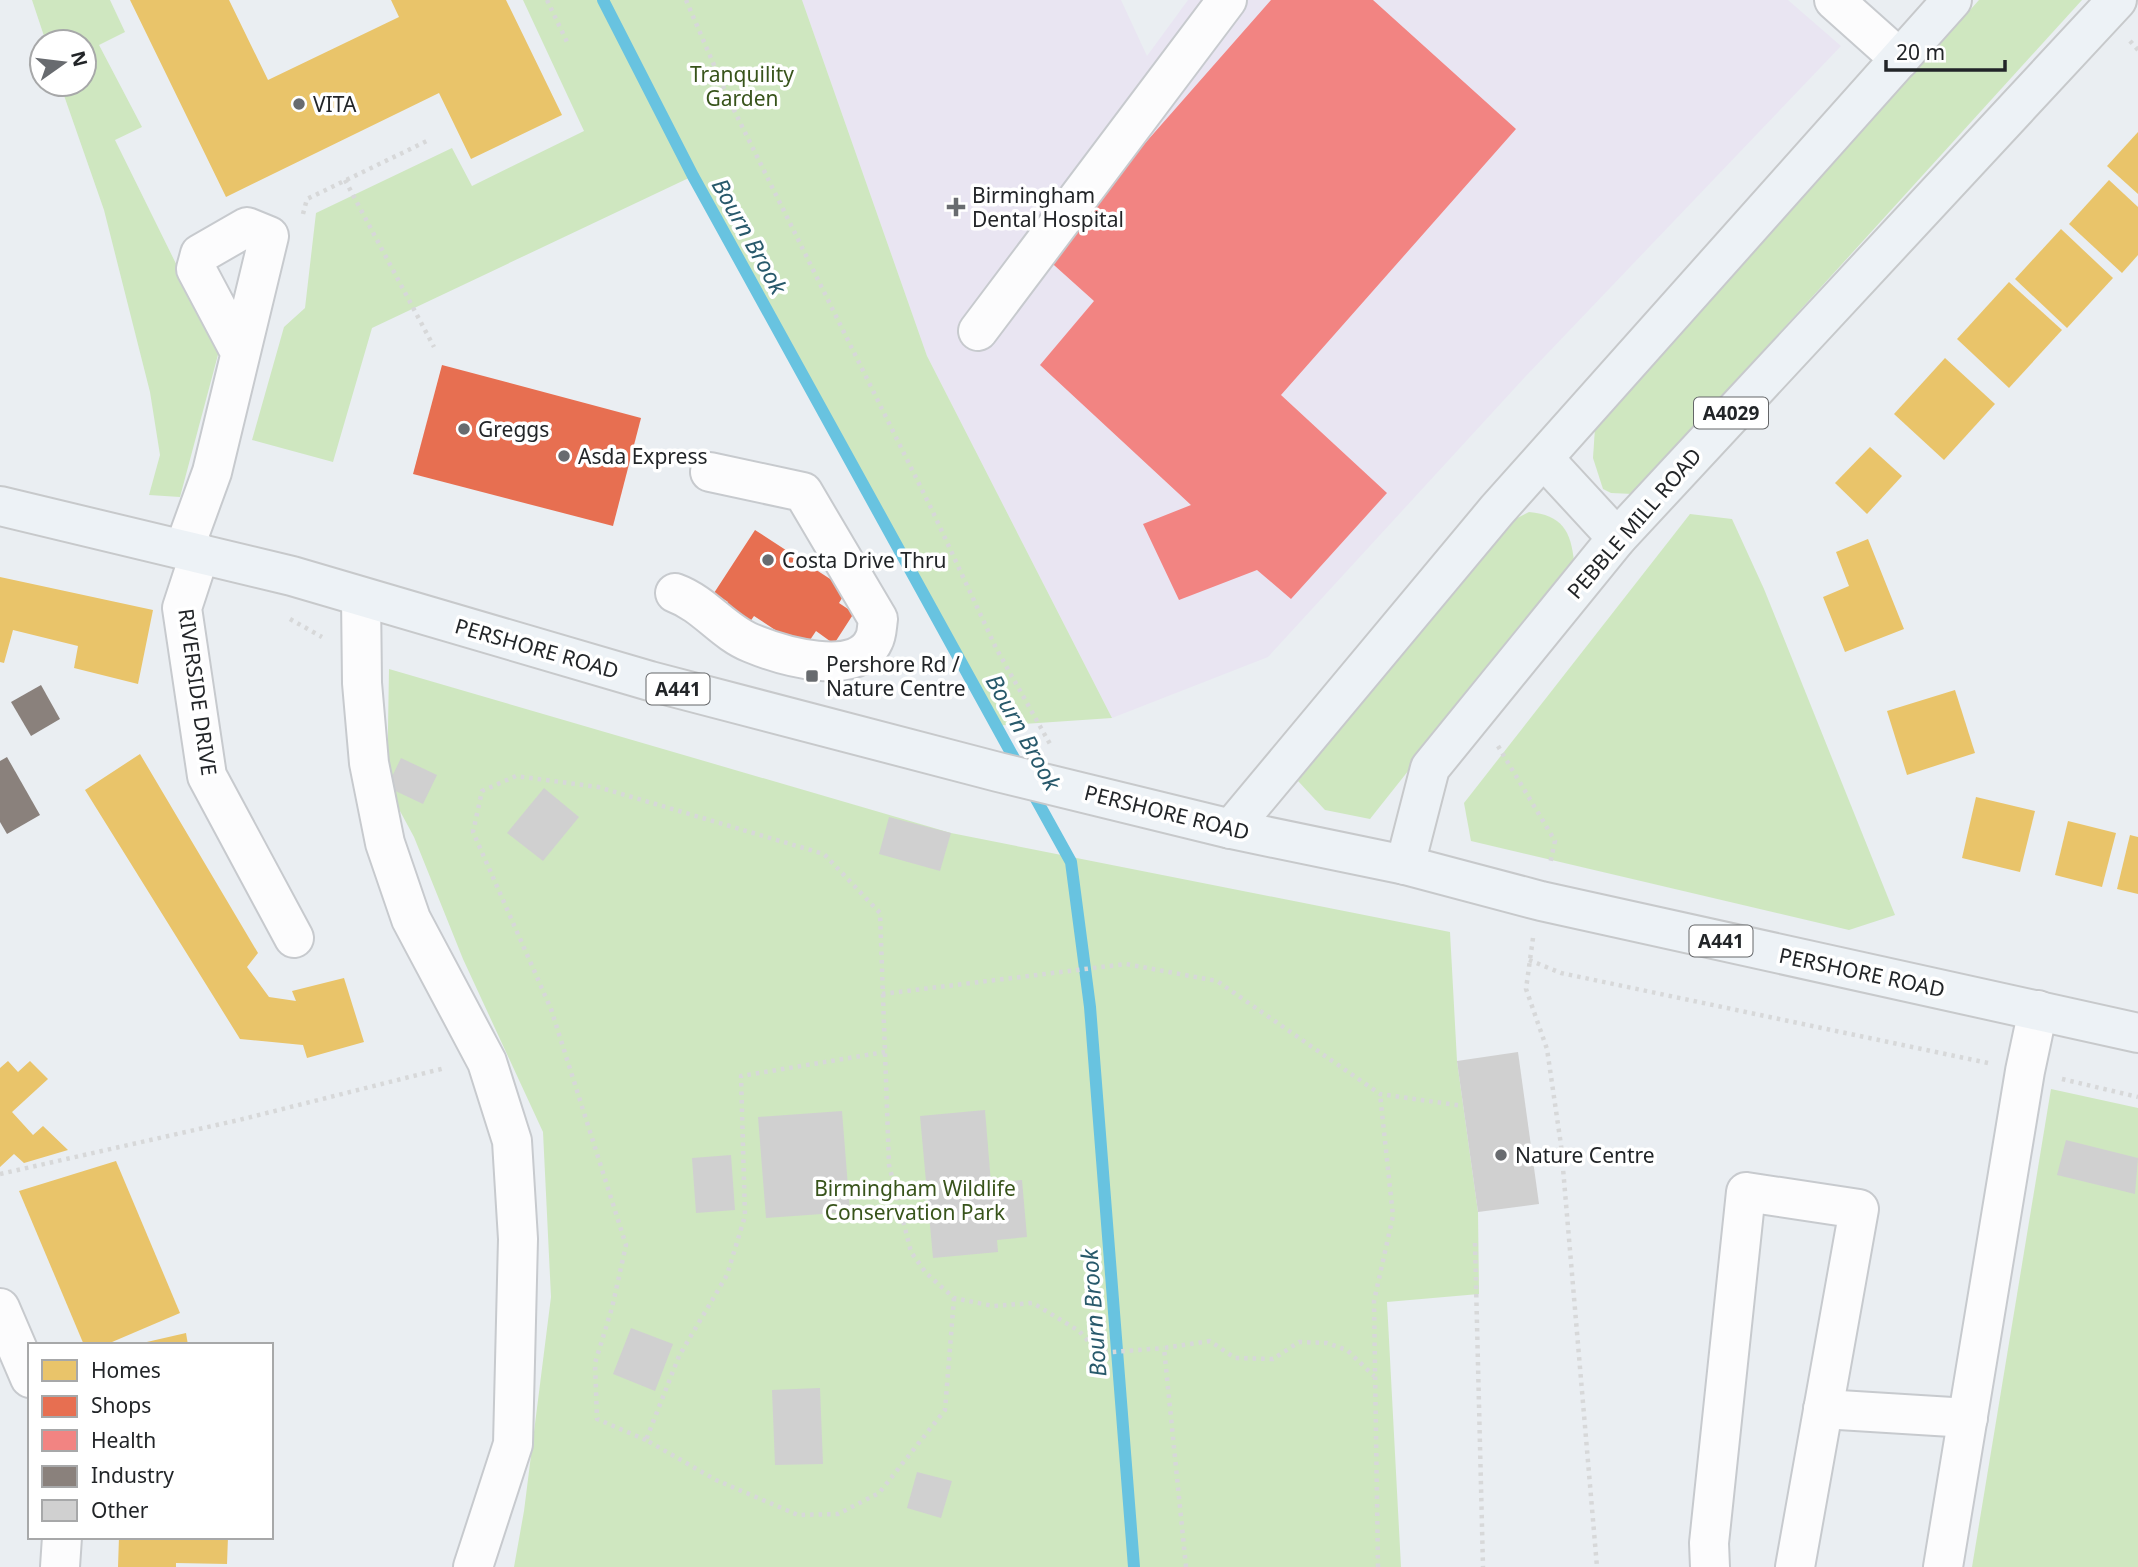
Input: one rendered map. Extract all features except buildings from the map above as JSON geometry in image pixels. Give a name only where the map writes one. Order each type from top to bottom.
[{"type":"main road","points":[[1231,829],[1497,510],[1545,460],[1952,0]]},
{"type":"main road","name":"PEBBLE MILL ROAD","points":[[1405,865],[1430,768],[1617,538],[2117,0]]},
{"type":"main road","points":[[1545,460],[1617,538]]},
{"type":"main road","name":"PERSHORE ROAD","points":[[0,506],[192,551],[650,681],[998,772],[1082,790],[1231,829],[1405,865],[1541,901],[2138,1033]]},
{"type":"street","points":[[978,331],[1227,0]]},
{"type":"street","points":[[1834,0],[1900,59]]},
{"type":"street","name":"RIVERSIDE DRIVE","points":[[240,352],[192,551],[182,608],[207,776],[295,938]]},
{"type":"street","points":[[675,593],[691,599],[749,643],[831,664],[858,658],[874,641],[878,619],[803,492],[709,472]]},
{"type":"street","points":[[361,597],[362,683],[369,763],[385,843],[411,919],[487,1062],[512,1141],[518,1239],[513,1444],[473,1567]]},
{"type":"street","points":[[1943,1567],[2025,1071],[2038,1010]]},
{"type":"street","points":[[1710,1567],[1709,1543],[1746,1192],[1859,1209],[1795,1567]]},
{"type":"street","points":[[0,1308],[28,1373]]},
{"type":"street","points":[[1823,1409],[1968,1418]]},
{"type":"street","points":[[60,1567],[62,1539]]},
{"type":"path","points":[[547,0],[567,42]]},
{"type":"path","points":[[686,0],[729,100],[932,510],[996,648],[1051,745]]},
{"type":"path","points":[[345,180],[434,347]]},
{"type":"path","points":[[954,1298],[945,1410],[879,1493],[838,1514],[798,1515],[716,1480],[646,1440],[597,1419],[595,1363],[612,1308],[626,1245],[551,1009],[472,832],[482,792],[516,776],[598,787],[824,854],[880,913],[889,1165],[911,1252],[926,1273],[954,1298],[993,1306],[1032,1303],[1079,1331],[1099,1353],[1210,1341],[1235,1358],[1273,1359],[1299,1342],[1326,1343],[1347,1350],[1375,1376]]},
{"type":"path","points":[[1541,901],[1526,989],[1547,1049],[1561,1145],[1597,1567]]},
{"type":"path","points":[[1529,960],[1561,973],[2138,1097]]},
{"type":"path","points":[[883,994],[1126,964],[1217,981],[1380,1094],[1463,1106]]},
{"type":"path","points":[[646,1440],[679,1356],[727,1275],[745,1216],[741,1076],[885,1052]]},
{"type":"path","points":[[0,1174],[427,1074]]},
{"type":"path","points":[[1378,1567],[1374,1301],[1393,1216],[1380,1094]]},
{"type":"path","points":[[1475,1243],[1483,1567]]},
{"type":"path","points":[[1164,1348],[1186,1567]]},
{"type":"shaded area","points":[[802,0],[1121,0],[1147,56],[1188,0],[1788,0],[1841,46],[1525,377],[1268,657],[1112,718],[927,356]]},
{"type":"green space","points":[[32,0],[110,0],[125,32],[99,45],[142,127],[115,140],[219,351],[180,497],[149,495],[160,455],[150,392],[104,210],[65,98],[98,98],[98,28],[41,28]]},
{"type":"green space","name":"Tranquility Garden","points":[[523,0],[802,0],[927,356],[1112,718],[993,726],[693,176],[372,328],[333,462],[252,440],[284,327],[305,308],[316,213],[452,148],[472,186],[584,131]]},
{"type":"green space","points":[[1979,0],[2082,0],[1633,494],[1611,493],[1603,489],[1593,458],[1595,428]]},
{"type":"green space","points":[[1529,512],[1550,517],[1563,526],[1574,562],[1370,819],[1325,810],[1298,781],[1504,525]]},
{"type":"green space","points":[[1690,514],[1732,519],[1764,589],[1895,915],[1849,930],[1471,841],[1464,803]]},
{"type":"green space","name":"Birmingham Wildlife Conservation Park","points":[[389,669],[951,833],[1450,932],[1457,1061],[1478,1212],[1479,1294],[1387,1302],[1401,1567],[514,1567],[524,1511],[551,1297],[543,1132],[463,959],[414,837],[387,787]]},
{"type":"green space","points":[[2051,1089],[2138,1108],[2138,1567],[1972,1567]]},
{"type":"waterway","name":"Bourn Brook","points":[[603,0],[693,176],[1020,769]]},
{"type":"waterway","name":"Bourn Brook","points":[[1030,788],[1071,862],[1090,1007],[1134,1567]]},
{"type":"place","name":"VITA","points":[[299,104]]},
{"type":"place","name":"Birmingham Dental Hospital","points":[[956,207]]},
{"type":"place","name":"Greggs","points":[[464,429]]},
{"type":"place","name":"Asda Express","points":[[564,456]]},
{"type":"place","name":"Costa Drive Thru","points":[[768,560]]},
{"type":"place","name":"Pershore Rd / Nature Centre","points":[[812,676]]},
{"type":"place","name":"Nature Centre","points":[[1501,1155]]}]
